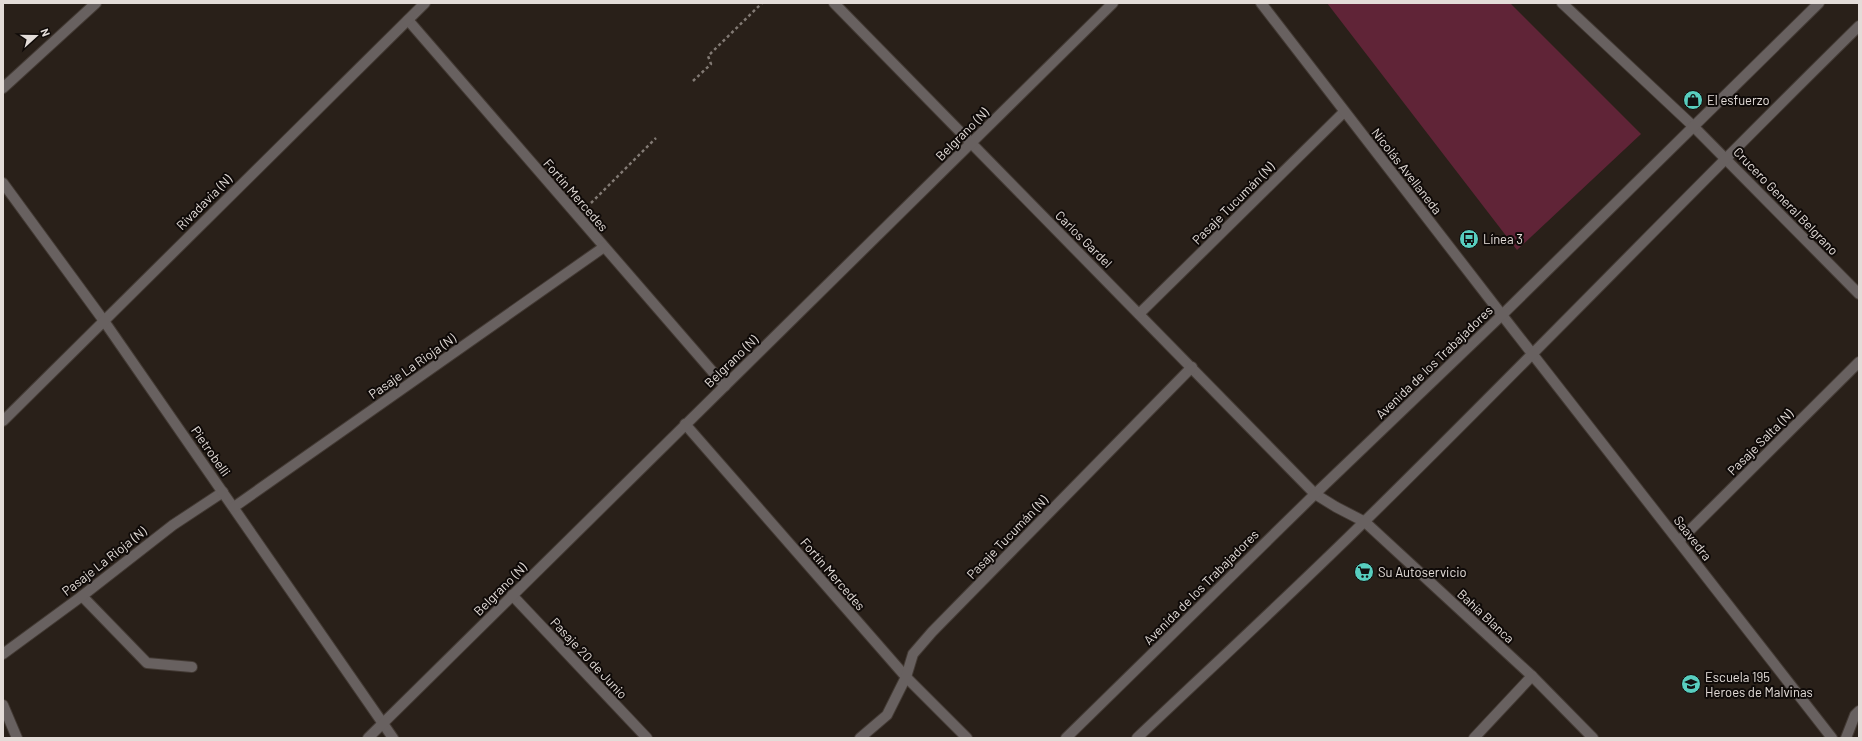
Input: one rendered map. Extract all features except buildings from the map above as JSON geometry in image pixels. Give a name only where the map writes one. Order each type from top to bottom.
[{"type":"street","points":[[3,88],[96,3]]},
{"type":"street","name":"Rivadavia (N)","points":[[3,421],[425,3]]},
{"type":"street","name":"Carlos Gardel","points":[[834,3],[1315,494]]},
{"type":"street","name":"Belgrano (N)","points":[[368,738],[1112,3]]},
{"type":"street","name":"Nicolás Avellaneda","points":[[1261,3],[1533,355]]},
{"type":"street","name":"Crucero General Belgrano","points":[[1562,3],[1725,157],[1859,294]]},
{"type":"street","name":"Avenida de los Trabajadores","points":[[1066,738],[1315,494],[1502,315],[1818,3]]},
{"type":"street","name":"Fortín Mercedes","points":[[408,20],[725,386]]},
{"type":"street","points":[[1137,738],[1364,522],[1533,355],[1725,157],[1859,26]]},
{"type":"street","name":"Pasaje Tucumán (N)","points":[[1139,314],[1344,112]]},
{"type":"street","name":"Pietrobelli","points":[[3,183],[104,321],[393,738]]},
{"type":"street","name":"Pasaje La Rioja (N)","points":[[234,507],[604,247]]},
{"type":"street","name":"Saavedra","points":[[1533,355],[1832,738]]},
{"type":"street","name":"Pasaje Salta (N)","points":[[1679,541],[1859,362]]},
{"type":"street","name":"Pasaje Tucumán (N)","points":[[860,738],[887,715],[906,677],[913,654],[932,632],[1192,367]]},
{"type":"street","name":"Fortín Mercedes","points":[[685,424],[906,677],[967,738]]},
{"type":"street","name":"Pasaje La Rioja (N)","points":[[3,654],[82,596],[173,525],[223,492]]},
{"type":"street","name":"Bahía Blanca","points":[[1315,494],[1364,522],[1532,676],[1593,738]]},
{"type":"street","name":"Pasaje 20 de Junio","points":[[512,595],[647,738]]},
{"type":"street","points":[[82,596],[147,663],[192,666]]},
{"type":"street","points":[[1474,738],[1532,676]]},
{"type":"street","points":[[3,705],[17,738]]},
{"type":"street","points":[[1846,738],[1855,715],[1859,711]]},
{"type":"path","points":[[694,81],[711,64],[708,56],[762,3]]},
{"type":"path","points":[[578,217],[656,138]]},
{"type":"shaded area","points":[[1327,3],[1510,3],[1641,134],[1517,250]]},
{"type":"place","name":"El esfuerzo","points":[[1693,100]]},
{"type":"place","name":"Línea 3","points":[[1469,239]]},
{"type":"place","name":"Su Autoservicio","points":[[1364,572]]},
{"type":"place","name":"Escuela 195 Heroes de Malvinas","points":[[1691,684]]}]
